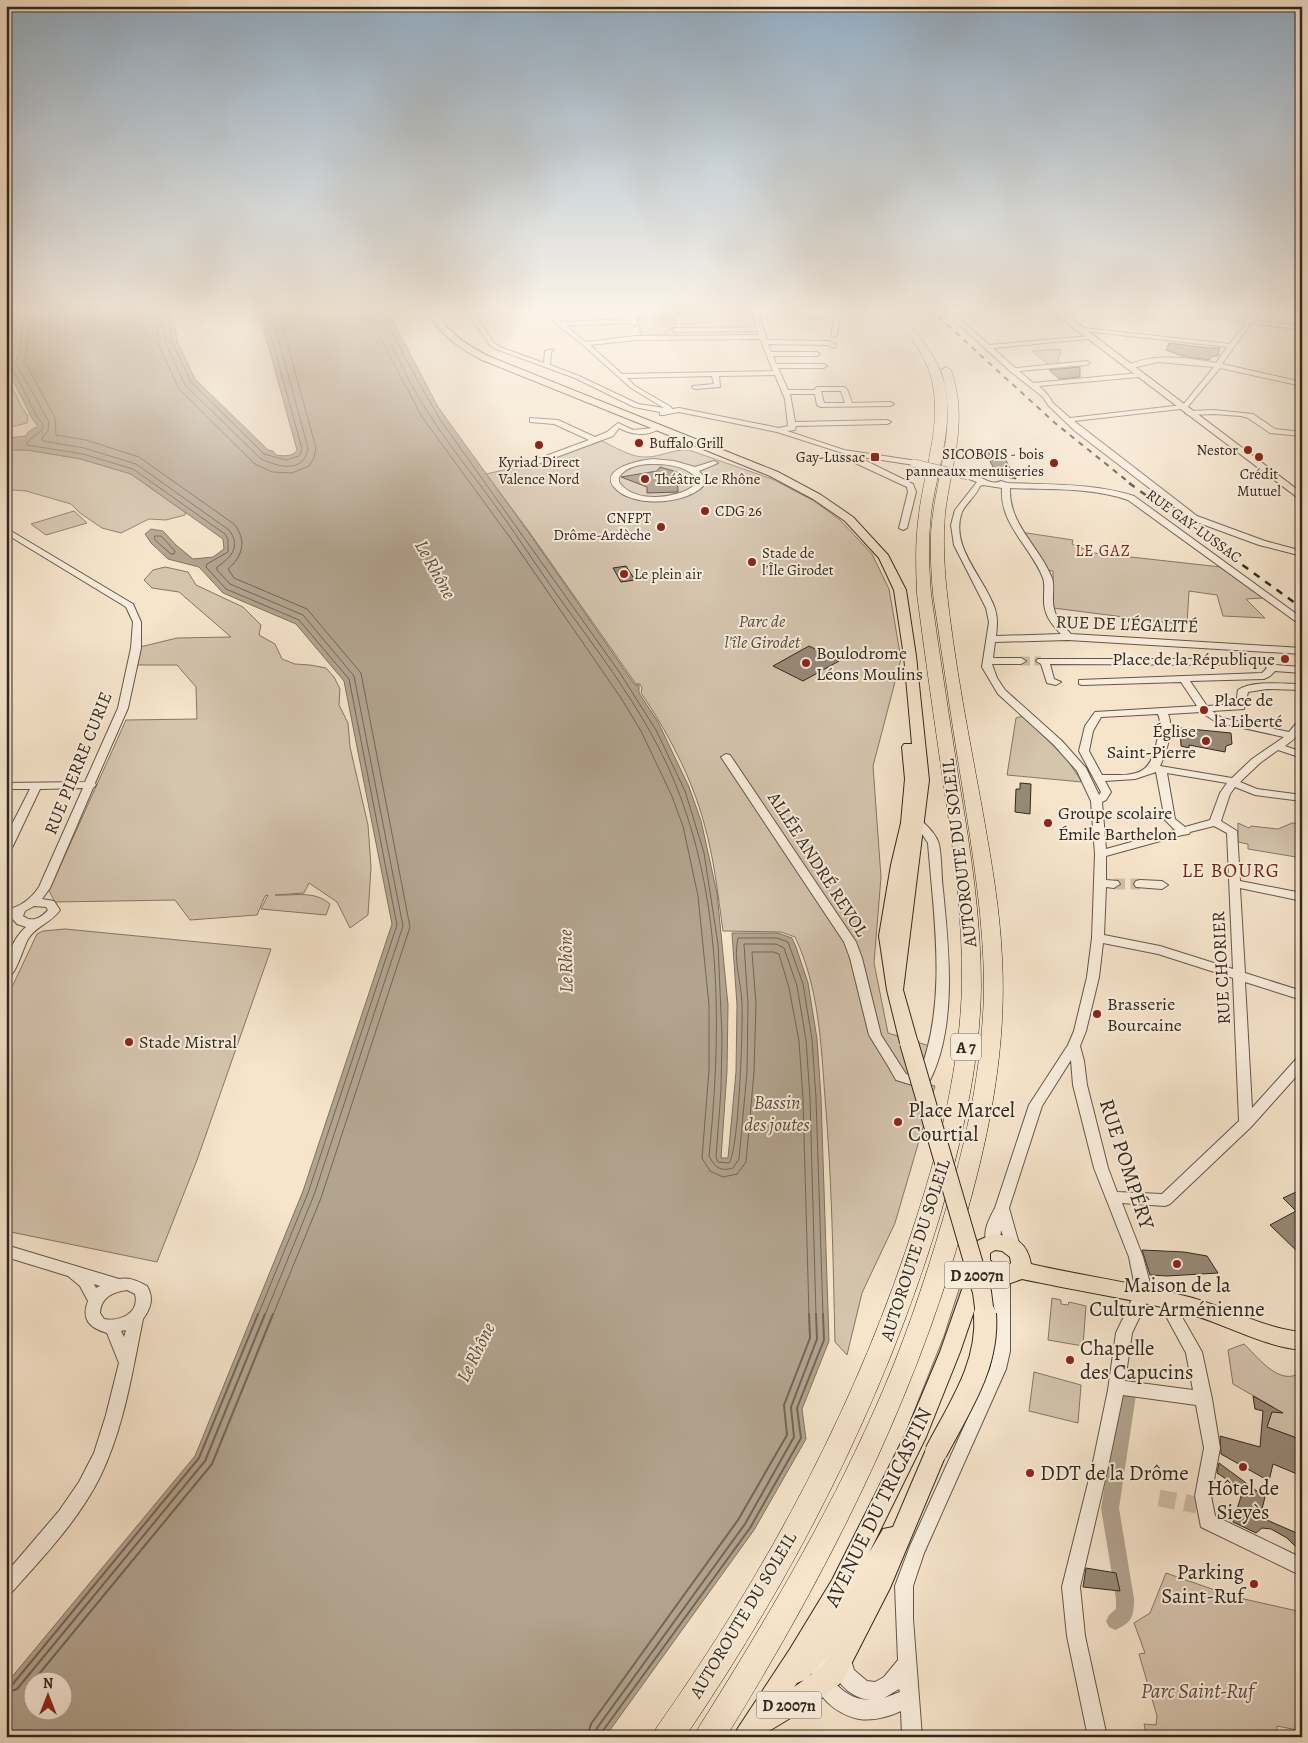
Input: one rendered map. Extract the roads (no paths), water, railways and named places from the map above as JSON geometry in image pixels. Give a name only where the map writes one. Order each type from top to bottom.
[{"type":"highway","name":"AUTOROUTE DU SOLEIL","points":[[667,1737],[763,1588],[825,1475],[878,1361],[919,1252],[948,1149],[962,1078],[969,1025],[972,958],[966,892],[924,594],[922,558],[925,513],[943,412],[941,391]]},
{"type":"highway","name":"AUTOROUTE DU SOLEIL","points":[[709,1737],[801,1586],[853,1486],[905,1371],[944,1260],[972,1156],[985,1084],[992,1029],[993,960],[984,873],[940,594],[937,558],[939,514],[954,426],[953,391]]},
{"type":"main road","points":[[558,391],[623,419],[662,418],[774,474],[817,497],[848,519],[884,557],[900,590],[910,656],[922,780],[895,990]]},
{"type":"main road","points":[[1159,391],[1302,498]]},
{"type":"main road","points":[[1184,410],[1191,418],[1302,504]]},
{"type":"main road","points":[[662,418],[814,501],[840,520],[872,554],[889,589],[901,659],[912,779],[908,823],[898,865],[887,936],[895,990]]},
{"type":"main road","name":"D 2007n","points":[[782,1685],[832,1652],[882,1580],[936,1452],[977,1372],[985,1340],[986,1315],[982,1292],[895,990]]},
{"type":"main road","points":[[993,1242],[1000,1242],[1004,1265],[1170,1301],[1211,1312],[1273,1336],[1302,1341]]},
{"type":"main road","name":"AVENUE DU TRICASTIN","points":[[750,1732],[782,1685],[840,1588],[915,1437],[950,1352],[1004,1265]]},
{"type":"main road","name":"D 2007n","points":[[750,1732],[823,1682],[833,1672],[832,1652]]},
{"type":"street","points":[[606,391],[662,418]]},
{"type":"street","points":[[637,391],[662,418]]},
{"type":"street","points":[[845,391],[849,405]]},
{"type":"street","points":[[1040,391],[1046,396],[1050,404],[1068,420],[1126,467],[1192,516],[1262,543],[1302,554]]},
{"type":"street","points":[[1184,410],[1198,391]]},
{"type":"street","points":[[791,426],[787,392],[818,392],[821,405],[890,404]]},
{"type":"street","points":[[1068,420],[1184,410],[1241,414],[1250,416],[1273,431],[1302,434]]},
{"type":"street","points":[[783,420],[791,415]]},
{"type":"street","points":[[534,462],[593,439],[610,434],[632,432],[662,418]]},
{"type":"street","points":[[610,434],[623,419],[662,418],[775,428],[887,422]]},
{"type":"street","points":[[623,419],[623,429],[632,432]]},
{"type":"street","points":[[533,420],[555,422],[593,439]]},
{"type":"street","points":[[791,426],[806,438]]},
{"type":"street","points":[[775,428],[853,454],[914,464],[998,484],[1006,496],[1018,532],[1037,558],[1047,578],[1051,615],[1068,637]]},
{"type":"street","points":[[853,454],[852,457],[854,459],[910,486],[912,492],[903,528]]},
{"type":"street","points":[[693,470],[700,477],[699,486],[687,494],[669,498],[638,497],[627,493],[615,483],[615,477],[620,471],[640,463],[670,462],[693,470],[714,463]]},
{"type":"street","points":[[984,481],[977,485],[959,510],[955,526],[958,545],[990,608],[993,622],[988,667],[996,685],[1009,700],[1074,759],[1082,770],[1096,801],[1101,854],[1098,938],[1093,977],[1080,1031],[1074,1046],[1036,1105],[1002,1208],[994,1224],[993,1242]]},
{"type":"street","points":[[974,491],[998,484]]},
{"type":"street","name":"RUE GAY-LUSSAC","points":[[998,484],[1103,490],[1131,498],[1302,623]]},
{"type":"street","name":"RUE PIERRE CURIE","points":[[6,530],[130,606],[137,622],[136,648],[123,708],[44,888],[40,902]]},
{"type":"street","name":"RUE DE L'ÉGALITÉ","points":[[992,638],[1068,637],[1262,648]]},
{"type":"street","points":[[1082,682],[1264,676],[1268,674],[1269,665],[1262,648],[1302,650]]},
{"type":"street","points":[[988,661],[1021,661]]},
{"type":"street","points":[[1056,682],[1050,681],[1043,661],[1269,665],[1302,670]]},
{"type":"street","points":[[1183,678],[1210,715],[1220,720],[1292,736]]},
{"type":"street","points":[[1096,801],[1102,798],[1106,792],[1084,751],[1093,718],[1098,714],[1241,707],[1243,690],[1267,686],[1302,687]]},
{"type":"street","points":[[1161,710],[1166,718],[1166,725],[1157,769],[1170,820],[1185,832]]},
{"type":"street","points":[[1101,854],[1185,832],[1215,822],[1225,793],[1233,783],[1256,761],[1292,736],[1302,722]]},
{"type":"street","points":[[1276,746],[1302,755]]},
{"type":"street","name":"ALLÉE ANDRÉ REVOL","points":[[726,757],[850,942],[856,958],[875,1035],[881,1047],[897,1067],[901,1078],[922,1083],[931,1066],[936,1048],[940,1014],[942,956],[933,843],[927,832],[917,822]]},
{"type":"street","points":[[1099,778],[1132,776],[1157,769],[1226,779],[1255,792],[1302,798]]},
{"type":"street","points":[[6,848],[9,837],[37,785]]},
{"type":"street","points":[[6,786],[90,785]]},
{"type":"street","name":"RUE CHORIER","points":[[1215,822],[1232,831],[1246,1123]]},
{"type":"street","points":[[1100,883],[1114,884]]},
{"type":"street","points":[[1234,883],[1302,897]]},
{"type":"street","points":[[1140,884],[1162,885]]},
{"type":"street","points":[[6,975],[24,936],[38,922],[49,917],[54,910],[53,906],[40,902],[20,918]]},
{"type":"street","points":[[6,915],[38,922]]},
{"type":"street","points":[[20,918],[24,936]]},
{"type":"street","points":[[1098,938],[1160,950],[1302,996]]},
{"type":"street","name":"RUE POMPÉRY","points":[[1074,1046],[1078,1061],[1080,1085],[1101,1168],[1136,1257],[1143,1286],[1142,1295]]},
{"type":"street","points":[[1113,1197],[1165,1200],[1246,1123],[1302,1061]]},
{"type":"street","points":[[912,1737],[904,1619],[904,1586],[916,1552],[998,1368],[1002,1351],[1004,1265],[1002,1208]]},
{"type":"street","points":[[6,1251],[118,1285],[134,1285],[142,1290],[144,1304],[136,1318],[111,1423],[94,1472],[56,1529],[6,1586]]},
{"type":"street","points":[[73,1271],[85,1282],[93,1296],[92,1314],[95,1321],[104,1326],[112,1327],[128,1323],[136,1318]]},
{"type":"street","points":[[93,1296],[118,1285]]},
{"type":"street","points":[[1098,1737],[1076,1636],[1071,1586],[1100,1467],[1116,1387],[1124,1333],[1142,1295]]},
{"type":"street","points":[[1170,1301],[1175,1318],[1194,1352],[1204,1399],[1212,1448],[1203,1496],[1207,1520],[1302,1567]]},
{"type":"street","points":[[112,1327],[126,1362]]},
{"type":"street","points":[[1116,1387],[1204,1399]]},
{"type":"street","points":[[832,1652],[844,1675],[859,1689],[872,1691],[883,1689],[890,1685],[907,1662]]},
{"type":"street","points":[[823,1682],[837,1699],[870,1711],[888,1708],[910,1696]]},
{"type":"water","points":[[18,391],[208,391],[268,450],[273,451],[276,455],[288,456],[297,450],[281,391],[430,391],[438,407],[635,685],[639,685],[639,693],[658,722],[689,787],[701,821],[717,893],[728,1005],[727,1071],[721,1158],[728,1158],[736,1072],[737,1005],[732,933],[778,933],[792,938],[796,947],[808,983],[817,1039],[821,1098],[829,1341],[802,1409],[806,1439],[754,1530],[605,1737],[6,1737],[6,1684],[195,1456],[303,1191],[392,924],[344,681],[296,624],[223,593],[199,567],[168,559],[151,543],[145,534],[151,529],[163,531],[193,559],[213,557],[224,549],[223,539],[131,474],[81,459],[27,450],[6,450],[6,438],[26,436],[28,432],[38,426]]},
{"type":"waterway","points":[[1115,1621],[1125,1613],[1125,1599],[1110,1508],[1128,1395]]},
{"type":"tunnel","points":[[1021,661],[1041,661]]},
{"type":"tunnel","points":[[1114,884],[1140,884]]},
{"type":"tunnel","points":[[1159,1498],[1197,1505]]},
{"type":"railway","points":[[1020,391],[1055,423],[1131,484]]},
{"type":"railway","points":[[1129,483],[1302,608]]},
{"type":"place","name":"Buffalo Grill","points":[[639,443]]},
{"type":"place","name":"Kyriad Direct Valence Nord","points":[[539,445]]},
{"type":"place","name":"Nestor","points":[[1248,450]]},
{"type":"place","name":"Gay-Lussac","points":[[875,457]]},
{"type":"place","name":"Crédit Mutuel","points":[[1259,457]]},
{"type":"place","name":"SICOBOIS - bois panneaux menuiseries","points":[[1054,463]]},
{"type":"place","name":"Théâtre Le Rhône","points":[[645,479]]},
{"type":"place","name":"CDG 26","points":[[705,511]]},
{"type":"place","name":"CNFPT Drôme-Ardèche","points":[[661,527]]},
{"type":"place","name":"Stade de l'Île Girodet","points":[[752,562]]},
{"type":"place","name":"Le plein air","points":[[624,574]]},
{"type":"place","name":"Place de la République","points":[[1285,659]]},
{"type":"place","name":"Boulodrome Léons Moulins","points":[[806,663]]},
{"type":"place","name":"Place de la Liberté","points":[[1204,710]]},
{"type":"place","name":"Église Saint-Pierre","points":[[1206,741]]},
{"type":"place","name":"Groupe scolaire Émile Barthelon","points":[[1048,823]]},
{"type":"place","name":"Brasserie Bourcaine","points":[[1097,1014]]},
{"type":"place","name":"Stade Mistral","points":[[129,1042]]},
{"type":"place","name":"Place Marcel Courtial","points":[[898,1122]]},
{"type":"place","name":"Maison de la Culture Arménienne","points":[[1177,1264]]},
{"type":"place","name":"Chapelle des Capucins","points":[[1070,1360]]},
{"type":"place","name":"Hôtel de Sieyès","points":[[1243,1467]]},
{"type":"place","name":"DDT de la Drôme","points":[[1030,1473]]},
{"type":"place","name":"Parking Saint-Ruf","points":[[1254,1584]]},
{"type":"district","name":"LE GAZ","points":[[1103,550]]},
{"type":"district","name":"LE BOURG","points":[[1231,870]]},
{"type":"water label","name":"Le Rhône","points":[[436,569]]},
{"type":"water label","name":"Le Rhône","points":[[565,961]]},
{"type":"water label","name":"Bassin des joutes","points":[[777,1113]]},
{"type":"water label","name":"Le Rhône","points":[[475,1352]]},
{"type":"park label","name":"Parc de l'île Girodet","points":[[762,631]]},
{"type":"park label","name":"Parc Saint-Ruf","points":[[1197,1691]]}]
